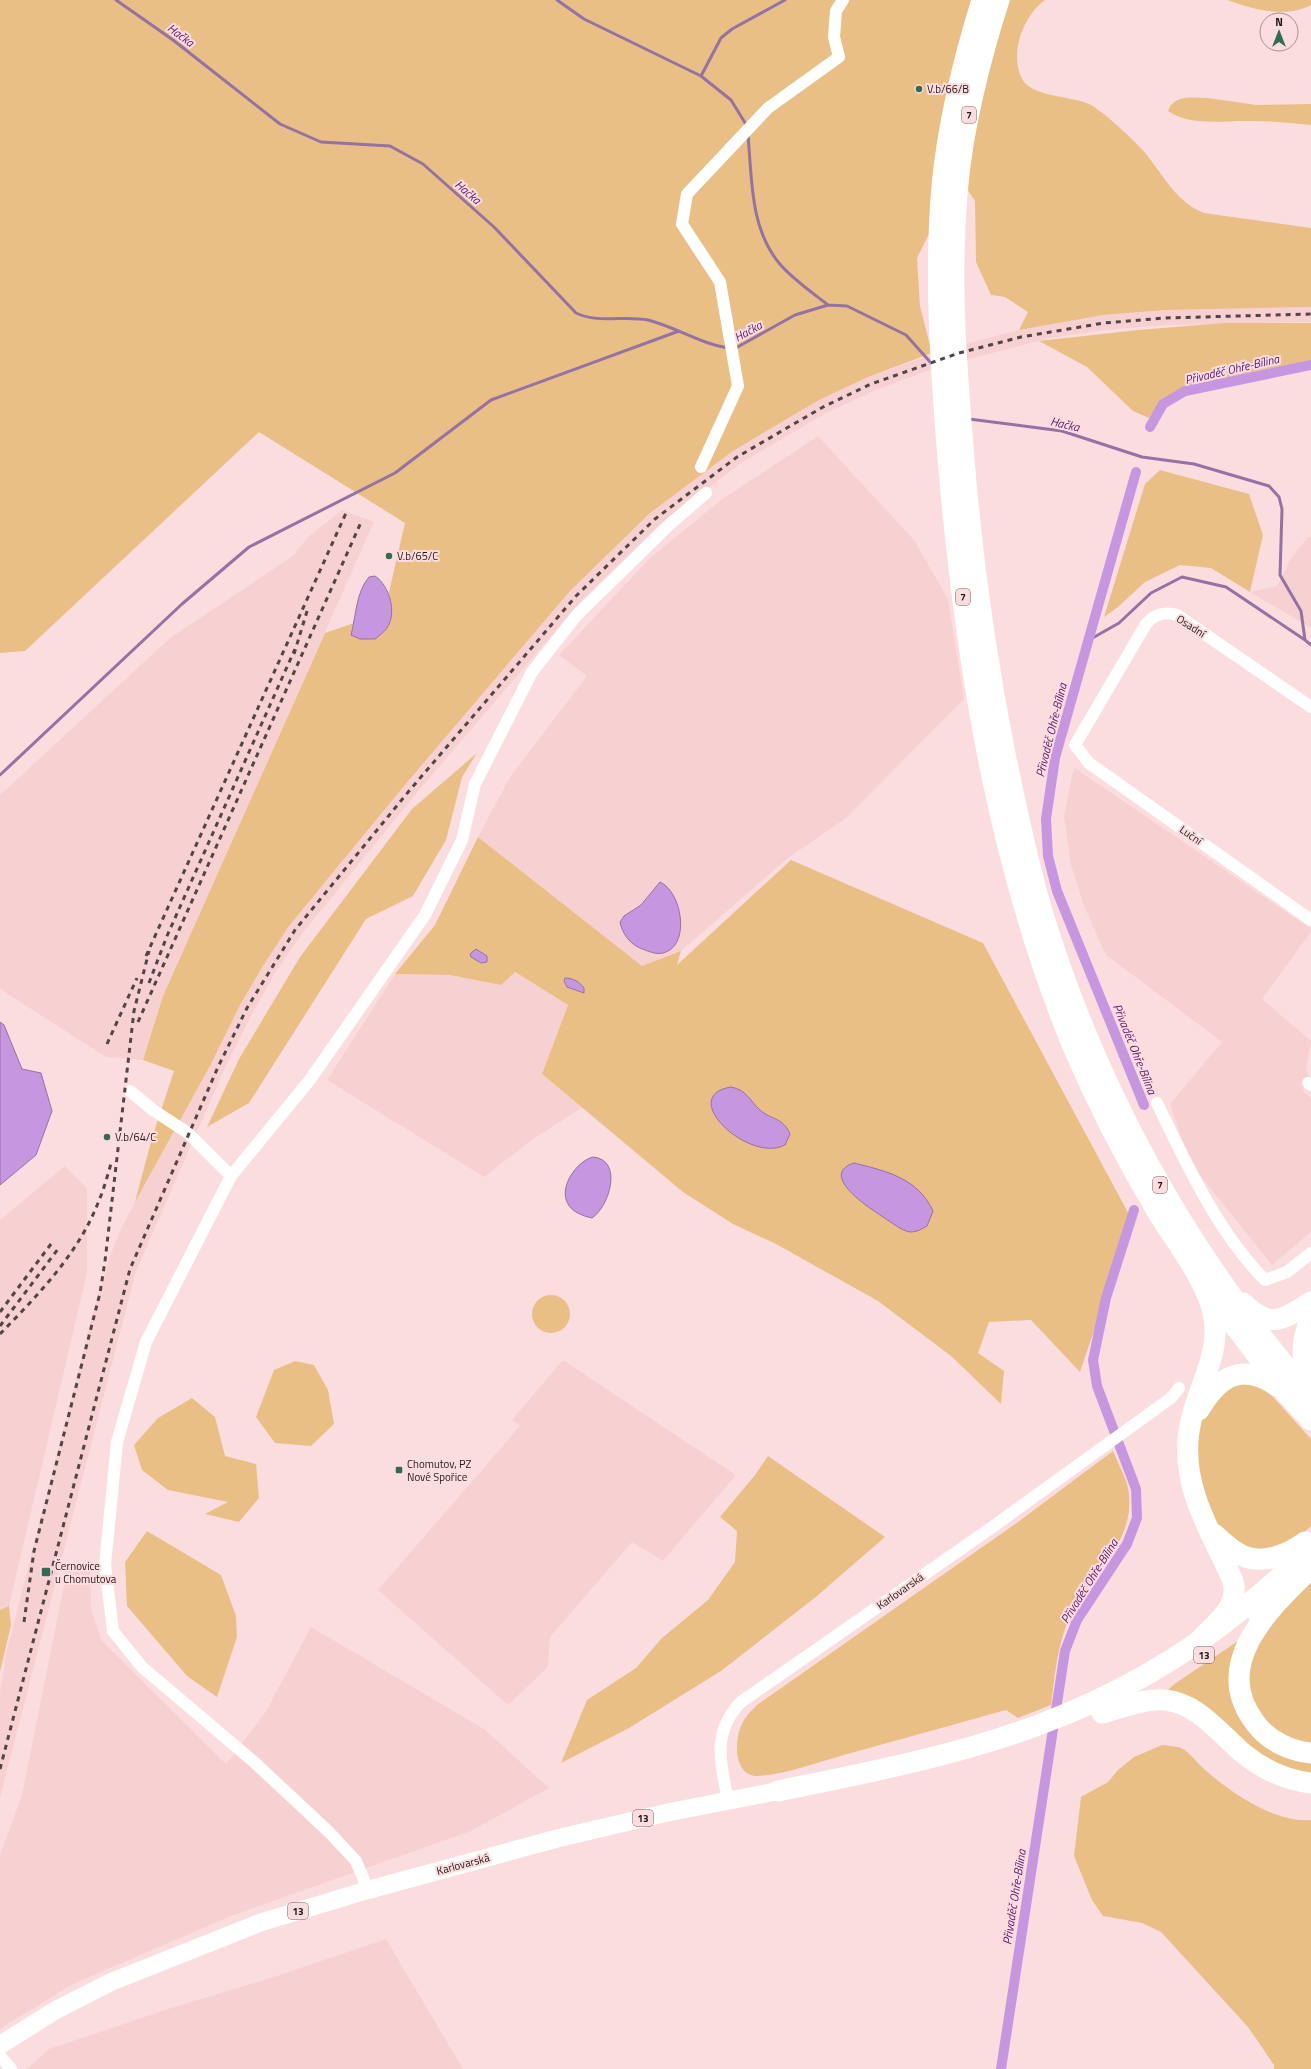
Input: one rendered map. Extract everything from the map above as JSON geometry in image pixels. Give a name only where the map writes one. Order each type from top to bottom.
[{"type":"highway","name":"7","points":[[982,0],[957,91],[947,145],[947,233],[956,313],[960,410],[969,522],[980,606],[994,695],[1046,952],[1074,1048],[1116,1138],[1167,1228],[1195,1273],[1285,1392],[1311,1420]]},
{"type":"highway","name":"7","points":[[947,233],[973,93],[999,0]]},
{"type":"highway","name":"7","points":[[1046,952],[1131,1131],[1186,1228],[1252,1325],[1311,1396]]},
{"type":"highway","points":[[1195,1273],[1210,1302],[1216,1334],[1212,1356],[1194,1404],[1188,1440],[1189,1470],[1192,1487],[1202,1515],[1233,1581],[1235,1592],[1228,1610],[1197,1643]]},
{"type":"highway","points":[[1222,1283],[1255,1314],[1268,1319],[1287,1317],[1311,1302]]},
{"type":"highway","points":[[1311,1319],[1305,1334],[1303,1354],[1306,1374],[1311,1384]]},
{"type":"highway","points":[[1188,1440],[1195,1417],[1202,1405],[1216,1387],[1230,1377],[1246,1374],[1258,1375],[1285,1392]]},
{"type":"highway","points":[[1210,1530],[1237,1553],[1249,1558],[1263,1559],[1286,1555],[1311,1537]]},
{"type":"highway","name":"13","points":[[1108,1707],[1160,1666],[1197,1643],[1266,1589],[1311,1546]]},
{"type":"highway","name":"13","points":[[778,1791],[922,1771],[953,1765],[1013,1741],[1067,1714],[1108,1707],[1172,1676],[1234,1634],[1290,1588],[1311,1568]]},
{"type":"highway","points":[[1290,1588],[1263,1618],[1245,1648],[1240,1668],[1240,1690],[1252,1719],[1266,1735],[1284,1746],[1311,1753]]},
{"type":"highway","points":[[1108,1707],[1151,1700],[1166,1700],[1178,1703],[1192,1709],[1206,1719],[1246,1756],[1262,1767],[1279,1776],[1311,1783]]},
{"type":"main road","name":"13","points":[[728,1801],[778,1791]]},
{"type":"main road","name":"Karlovarská","points":[[368,1890],[559,1838],[670,1812],[728,1801]]},
{"type":"main road","name":"13","points":[[0,2045],[56,2010],[111,1982],[262,1922],[368,1890]]},
{"type":"street","points":[[701,467],[738,386],[720,282],[682,224],[687,194],[768,108],[839,56],[834,37],[836,11],[843,0]]},
{"type":"street","points":[[368,1890],[356,1861],[329,1832],[254,1762],[142,1668],[113,1631],[105,1565],[117,1442],[146,1342],[231,1176],[309,1080],[425,915],[462,840],[475,784],[532,672],[576,616],[669,525],[706,493]]},
{"type":"street","name":"Osadní","points":[[1075,745],[1146,624],[1153,617],[1163,613],[1177,615],[1311,707]]},
{"type":"street","name":"Luční","points":[[1075,745],[1089,762],[1311,920]]},
{"type":"street","points":[[130,1091],[153,1110],[188,1133],[231,1176]]},
{"type":"street","points":[[1157,1103],[1182,1156],[1217,1216],[1251,1266],[1265,1280],[1287,1272],[1311,1253]]},
{"type":"street","name":"Karlovarská","points":[[728,1801],[720,1754],[720,1742],[726,1722],[741,1702],[991,1528],[1129,1426],[1171,1398],[1179,1388]]},
{"type":"street","points":[[0,2056],[11,2069]]},
{"type":"shaded area","points":[[0,0],[972,0],[930,232],[917,258],[920,306],[932,353],[868,377],[819,400],[733,451],[650,513],[570,591],[404,786],[289,926],[240,1005],[211,1064],[135,1202],[152,1138],[174,1071],[143,1060],[163,996],[325,633],[354,623],[351,635],[391,609],[389,592],[405,523],[259,432],[25,651],[0,653]]},
{"type":"shaded area","points":[[1009,0],[1045,0],[1030,16],[1020,36],[1017,58],[1018,69],[1022,79],[1027,85],[1043,93],[1089,104],[1104,114],[1136,143],[1171,188],[1194,208],[1204,213],[1311,228],[1311,307],[1165,310],[1103,315],[1019,330],[1028,312],[1005,297],[991,295],[976,262],[975,201],[967,189],[974,141],[984,93]]},
{"type":"shaded area","points":[[1228,0],[1311,0],[1311,5],[1302,9],[1281,12],[1238,4]]},
{"type":"shaded area","points":[[1208,98],[1257,105],[1311,104],[1311,125],[1267,121],[1208,122],[1187,119],[1168,111],[1179,99]]},
{"type":"shaded area","points":[[1311,307],[1311,322],[1166,325],[1105,330],[1051,338],[937,367],[874,391],[826,413],[741,463],[660,524],[581,601],[415,795],[301,935],[275,973],[253,1012],[224,1070],[136,1271],[0,1798],[0,1693],[6,1654],[96,1301],[112,1251],[122,1227],[211,1064],[240,1005],[289,926],[404,786],[570,591],[650,513],[733,451],[819,400],[868,377],[957,346],[1019,330],[1103,315],[1165,310]]},
{"type":"shaded area","points":[[1225,323],[1311,323],[1311,360],[1185,386],[1161,400],[1149,418],[1133,411],[1087,367],[1039,341],[1138,330]]},
{"type":"shaded area","points":[[818,436],[914,540],[948,599],[964,699],[846,818],[788,858],[681,951],[642,966],[478,837],[510,777],[587,676],[559,655],[650,558],[721,500]]},
{"type":"shaded area","points":[[1160,470],[1249,494],[1263,535],[1250,592],[1211,568],[1180,565],[1145,582],[1118,607],[1104,617],[1145,484]]},
{"type":"shaded area","points":[[342,510],[374,522],[163,996],[143,1060],[106,1057],[0,989],[0,795],[170,638],[293,556],[307,538]]},
{"type":"shaded area","points":[[1308,537],[1311,537],[1311,628],[1250,592],[1277,586],[1291,558]]},
{"type":"shaded area","points":[[375,576],[385,586],[388,593],[392,608],[390,622],[387,628],[375,639],[360,639],[351,635],[357,604],[361,590],[365,583],[369,577]]},
{"type":"shaded area","points":[[477,753],[462,777],[446,840],[413,896],[366,919],[249,1103],[207,1127],[239,1059],[300,957],[412,809]]},
{"type":"shaded area","points":[[1075,768],[1311,929],[1311,932],[1262,999],[1311,1041],[1306,1067],[1310,1081],[1302,1090],[1311,1098],[1311,1232],[1272,1265],[1190,1163],[1170,1104],[1222,1042],[1106,955],[1084,906],[1071,865],[1064,817],[1072,775]]},
{"type":"shaded area","points":[[478,837],[642,966],[681,951],[677,965],[791,860],[983,943],[1132,1220],[1080,1372],[1031,1320],[989,1322],[978,1353],[1004,1371],[1001,1404],[951,1356],[878,1301],[776,1244],[733,1224],[683,1192],[542,1074],[568,1005],[515,972],[501,985],[450,975],[395,974],[435,925]]},
{"type":"shaded area","points":[[660,882],[668,888],[674,896],[680,917],[680,929],[678,939],[674,947],[663,953],[656,953],[649,952],[633,944],[625,934],[620,922],[624,916],[641,905]]},
{"type":"shaded area","points":[[476,949],[487,956],[487,962],[481,963],[471,957],[470,954]]},
{"type":"shaded area","points":[[514,972],[568,1005],[542,1074],[582,1108],[533,1139],[484,1177],[327,1080],[395,974],[450,975],[501,985]]},
{"type":"shaded area","points":[[565,978],[578,982],[584,988],[584,993],[567,987],[564,981]]},
{"type":"shaded area","points":[[0,1022],[4,1025],[22,1069],[41,1073],[52,1111],[36,1155],[0,1185]]},
{"type":"shaded area","points":[[731,1087],[741,1090],[760,1110],[784,1124],[790,1134],[785,1145],[770,1148],[754,1145],[738,1137],[724,1126],[714,1114],[711,1103],[716,1093]]},
{"type":"shaded area","points":[[593,1157],[603,1160],[608,1166],[611,1175],[608,1195],[604,1204],[592,1218],[578,1213],[570,1207],[565,1190],[567,1183],[575,1169],[587,1159]]},
{"type":"shaded area","points":[[854,1163],[878,1169],[910,1183],[927,1200],[933,1211],[927,1226],[915,1231],[907,1231],[893,1224],[859,1200],[850,1192],[841,1175],[844,1168]]},
{"type":"shaded area","points":[[65,1166],[87,1188],[87,1273],[9,1606],[0,1610],[0,1220]]},
{"type":"shaded area","points":[[551,1295],[564,1301],[570,1314],[564,1327],[551,1333],[538,1327],[532,1314],[538,1301]]},
{"type":"shaded area","points":[[563,1360],[736,1475],[663,1561],[632,1542],[550,1637],[548,1667],[508,1705],[378,1590],[520,1426],[512,1420]]},
{"type":"shaded area","points":[[295,1361],[314,1365],[328,1390],[334,1424],[311,1446],[275,1443],[256,1417],[274,1370]]},
{"type":"shaded area","points":[[1233,1383],[1263,1386],[1311,1439],[1311,1526],[1293,1542],[1263,1553],[1230,1539],[1208,1512],[1194,1455],[1201,1419]]},
{"type":"shaded area","points":[[192,1398],[215,1417],[225,1456],[256,1464],[259,1498],[239,1522],[205,1514],[228,1502],[168,1490],[142,1470],[134,1445],[158,1418]]},
{"type":"shaded area","points":[[1113,1451],[1125,1478],[1129,1494],[1129,1512],[1125,1529],[1118,1544],[1078,1602],[1070,1617],[1062,1638],[1057,1660],[1051,1705],[1018,1718],[1006,1710],[779,1773],[758,1776],[750,1774],[744,1770],[740,1764],[738,1756],[737,1747],[739,1731],[743,1721],[757,1705],[1018,1522]]},
{"type":"shaded area","points":[[768,1456],[885,1537],[817,1596],[721,1671],[629,1728],[561,1763],[587,1700],[636,1668],[662,1638],[708,1600],[735,1562],[737,1531],[720,1517],[755,1475]]},
{"type":"shaded area","points":[[147,1531],[221,1575],[236,1616],[237,1637],[217,1697],[187,1676],[127,1606],[125,1562]]},
{"type":"shaded area","points":[[90,1562],[91,1610],[102,1641],[226,1764],[265,1713],[311,1627],[484,1729],[549,1788],[471,1831],[231,1916],[71,1985],[0,2029],[0,1855],[22,1795],[68,1565]]},
{"type":"shaded area","points":[[1311,1582],[1311,1747],[1306,1746],[1263,1724],[1245,1679],[1259,1633]]},
{"type":"shaded area","points":[[9,1606],[11,1625],[0,1672],[0,1610]]},
{"type":"shaded area","points":[[1244,1637],[1237,1702],[1311,1758],[1311,1775],[1282,1768],[1166,1692],[1173,1685]]},
{"type":"shaded area","points":[[1162,1745],[1181,1748],[1190,1754],[1204,1769],[1226,1787],[1253,1804],[1282,1817],[1297,1820],[1311,1820],[1311,2069],[1274,2069],[1274,2065],[1248,2027],[1161,1932],[1142,1923],[1103,1916],[1092,1900],[1074,1856],[1081,1797],[1108,1782],[1118,1770],[1134,1757]]},
{"type":"shaded area","points":[[386,1939],[463,2069],[27,2069],[49,2049],[171,2008],[274,1977]]},
{"type":"waterway","name":"Hačka","points":[[116,0],[173,40],[280,124],[321,142],[390,146],[423,164],[494,227],[576,313],[603,319],[630,318],[648,320],[708,343],[729,348]]},
{"type":"waterway","points":[[557,0],[584,19],[701,76]]},
{"type":"waterway","points":[[747,126],[731,100],[701,76],[721,38],[732,29],[785,0]]},
{"type":"waterway","points":[[748,135],[754,202],[762,234],[770,249],[784,269],[828,305]]},
{"type":"waterway","name":"Hačka","points":[[734,349],[795,315],[828,305],[847,306],[906,335],[932,364]]},
{"type":"waterway","points":[[0,775],[182,604],[249,547],[395,473],[491,400],[679,331]]},
{"type":"waterway","name":"Přivaděč Ohře-Bílina","points":[[1150,427],[1163,404],[1185,391],[1311,365]]},
{"type":"waterway","name":"Hačka","points":[[969,419],[1062,431],[1142,457],[1194,464],[1269,486],[1279,497],[1282,509],[1280,575],[1301,611],[1305,640],[1311,645]]},
{"type":"waterway","name":"Přivaděč Ohře-Bílina","points":[[1136,472],[1055,758],[1046,819],[1048,856],[1057,891],[1144,1105]]},
{"type":"waterway","points":[[1089,640],[1119,623],[1151,593],[1182,577],[1226,587],[1305,640]]},
{"type":"waterway","name":"Přivaděč Ohře-Bílina","points":[[1001,2069],[1065,1651],[1077,1620],[1127,1544],[1137,1518],[1136,1489],[1097,1386],[1093,1360],[1106,1298],[1134,1210]]},
{"type":"railway","points":[[0,1769],[130,1269],[218,1067],[247,1008],[295,930],[409,791],[576,596],[655,519],[737,457],[823,407],[871,384],[959,353],[1021,337],[1104,323],[1165,318],[1311,314]]},
{"type":"railway","points":[[146,956],[346,513]]},
{"type":"railway","points":[[138,1022],[362,520]]},
{"type":"railway","points":[[294,654],[308,608]]},
{"type":"railway","points":[[149,983],[167,936],[295,649]]},
{"type":"railway","points":[[24,1622],[34,1551],[100,1293],[134,1011],[149,951]]},
{"type":"railway","points":[[107,1044],[137,978]]},
{"type":"railway","points":[[0,1334],[56,1273],[80,1240],[90,1222],[100,1198],[112,1160]]},
{"type":"railway","points":[[0,1312],[51,1244]]},
{"type":"railway","points":[[0,1326],[58,1249]]},
{"type":"place","name":"V.b/66/B","points":[[919,89]]},
{"type":"place","name":"V.b/65/C","points":[[389,556]]},
{"type":"place","name":"V.b/64/C","points":[[107,1137]]},
{"type":"place","name":"Chomutov, PZ Nové Spořice","points":[[399,1470]]},
{"type":"place","name":"Černovice u Chomutova","points":[[46,1572]]}]
